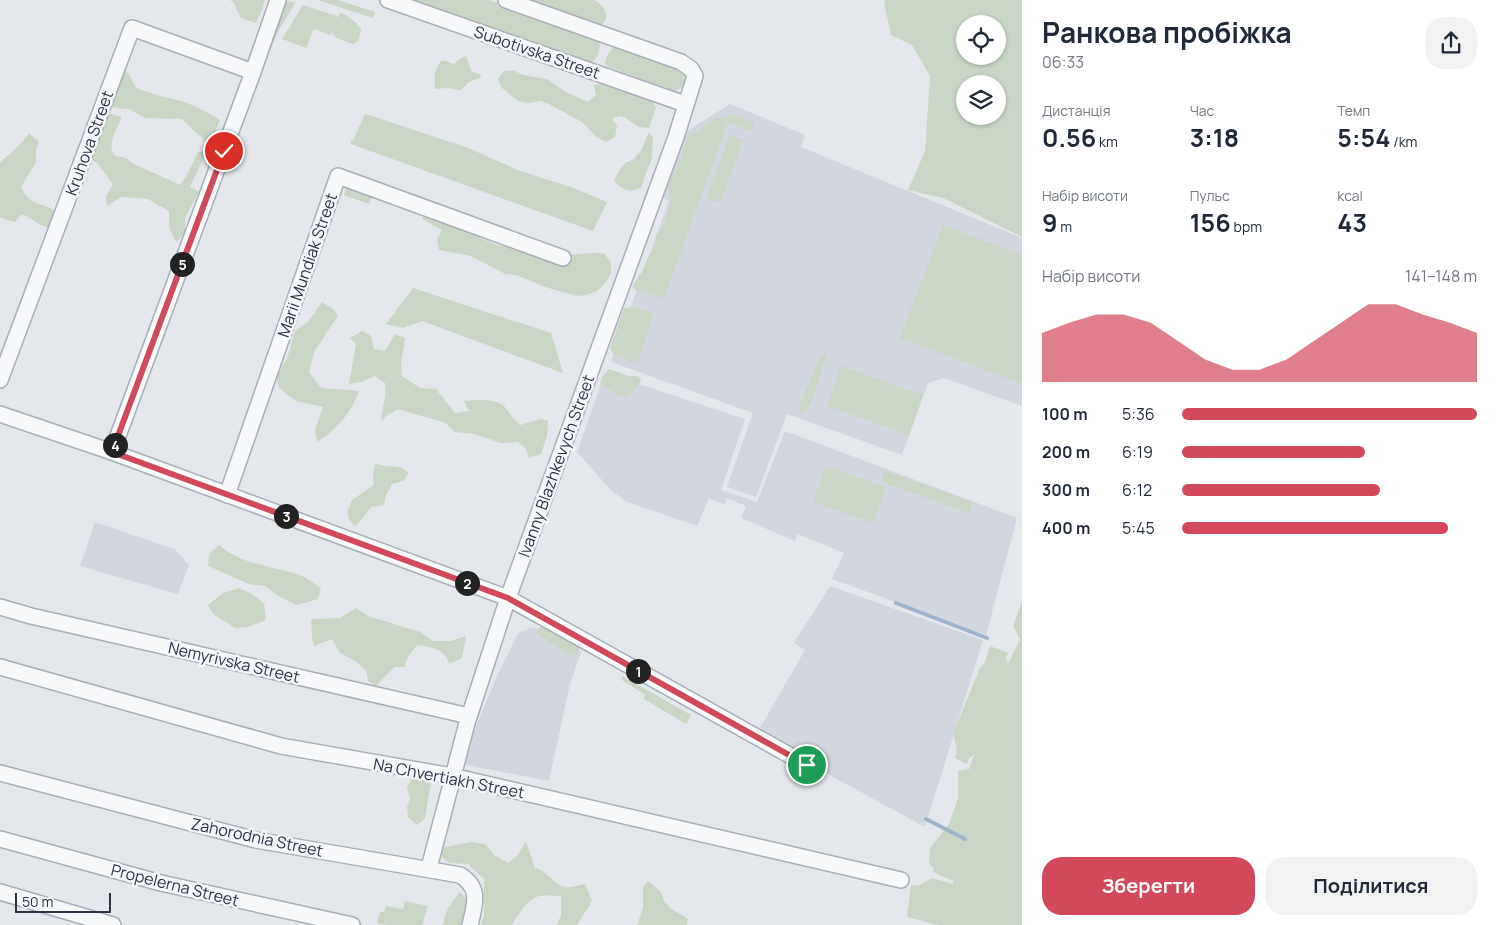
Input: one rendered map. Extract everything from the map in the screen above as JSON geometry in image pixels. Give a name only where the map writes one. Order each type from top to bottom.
[{"type":"street","points":[[112,452],[278,0]]},
{"type":"street","name":"Subotivska Street","points":[[388,0],[686,104]]},
{"type":"street","name":"Ivanny Blazhkevych Street","points":[[429,868],[469,716],[508,598],[676,137],[696,76],[691,69],[681,62],[506,0]]},
{"type":"street","name":"Kruhova Street","points":[[0,380],[132,28],[253,72]]},
{"type":"street","name":"Marii Mundiak Street","points":[[227,494],[338,176],[563,258]]},
{"type":"street","points":[[0,414],[112,452],[508,598],[807,765]]},
{"type":"street","name":"Nemyrivska Street","points":[[0,607],[31,616],[469,716]]},
{"type":"street","name":"Na Chvertiakh Street","points":[[0,667],[281,746],[452,776],[901,880]]},
{"type":"street","name":"Zahorodnia Street","points":[[0,773],[256,840],[429,868],[460,875],[472,885],[476,894],[470,925]]},
{"type":"street","name":"Propelerna Street","points":[[0,839],[161,884],[352,925]]},
{"type":"street","points":[[0,892],[113,925]]},
{"type":"shaded area","points":[[730,104],[805,135],[801,147],[1022,238],[1022,406],[944,378],[928,383],[902,455],[787,414],[756,497],[727,487],[753,413],[611,362],[669,201],[660,196],[684,133]]},
{"type":"shaded area","points":[[605,373],[745,419],[721,490],[757,502],[785,431],[1017,518],[986,635],[832,579],[844,553],[798,534],[795,541],[741,518],[746,506],[727,498],[724,504],[709,498],[697,526],[625,501],[610,489],[577,452]]},
{"type":"shaded area","points":[[95,522],[174,549],[189,565],[178,594],[80,566]]},
{"type":"shaded area","points":[[830,586],[983,640],[925,827],[756,735],[805,650],[794,643]]},
{"type":"shaded area","points":[[530,628],[540,628],[581,652],[570,684],[549,781],[467,765],[463,757],[497,676],[518,633]]},
{"type":"green space","points":[[230,0],[265,0],[256,23],[241,18],[233,2]]},
{"type":"green space","points":[[284,0],[295,3],[271,48],[266,45]]},
{"type":"green space","points":[[318,0],[338,0],[375,12],[373,18]]},
{"type":"green space","points":[[403,0],[489,0],[596,37],[599,49],[594,61],[587,64]]},
{"type":"green space","points":[[514,0],[594,0],[604,9],[606,16],[603,23],[599,26]]},
{"type":"green space","points":[[885,0],[1022,0],[1022,237],[943,198],[908,190],[925,151],[930,76],[912,45],[891,35]]},
{"type":"green space","points":[[303,5],[337,16],[337,18],[341,13],[347,16],[361,29],[359,40],[353,44],[336,38],[332,32],[330,35],[314,29],[306,48],[282,39]]},
{"type":"green space","points":[[618,45],[675,63],[684,72],[685,81],[681,88],[675,91],[608,67],[605,64],[607,55]]},
{"type":"green space","points":[[466,56],[471,71],[481,75],[480,78],[469,82],[461,90],[435,89],[435,73],[442,60],[454,64]]},
{"type":"green space","points":[[124,69],[136,88],[186,103],[220,120],[209,145],[182,119],[145,118],[129,109],[108,107]]},
{"type":"green space","points":[[513,70],[523,75],[547,79],[564,91],[588,102],[596,95],[594,85],[604,84],[652,99],[656,108],[649,128],[639,127],[622,116],[612,118],[617,126],[615,137],[606,142],[596,137],[582,122],[549,104],[540,101],[529,103],[518,101],[502,88],[498,79],[504,71]]},
{"type":"green space","points":[[105,112],[122,117],[112,142],[115,156],[126,158],[132,163],[180,185],[198,152],[207,151],[190,187],[199,192],[185,218],[185,233],[176,242],[169,228],[169,211],[148,199],[121,197],[107,206],[106,196],[113,184],[96,162],[87,159]]},
{"type":"green space","points":[[365,114],[466,147],[520,171],[571,187],[607,202],[593,231],[351,144],[350,141],[353,140]]},
{"type":"green space","points":[[732,114],[754,123],[751,131],[728,122],[664,298],[637,291],[632,286],[655,248],[656,236],[662,229],[672,200],[668,196],[671,176],[676,171],[688,136],[716,118],[723,118]]},
{"type":"green space","points":[[649,132],[653,137],[652,158],[641,188],[626,190],[614,180],[625,163],[634,159],[641,151]]},
{"type":"green space","points":[[29,133],[39,142],[36,150],[36,162],[21,187],[31,200],[54,210],[54,218],[49,228],[22,214],[15,222],[0,217],[0,163]]},
{"type":"green space","points":[[730,135],[743,140],[720,203],[706,198]]},
{"type":"green space","points":[[348,184],[373,194],[369,204],[344,195]]},
{"type":"green space","points":[[426,212],[496,245],[569,254],[605,254],[611,263],[611,274],[597,291],[577,296],[545,287],[516,275],[505,274],[471,256],[439,250],[437,239],[442,230],[422,219]]},
{"type":"green space","points":[[943,225],[1022,255],[1022,384],[900,338]]},
{"type":"green space","points":[[413,288],[551,333],[563,373],[422,321],[403,328],[386,324]]},
{"type":"green space","points":[[322,302],[333,309],[338,316],[315,350],[309,372],[321,388],[359,391],[352,406],[342,420],[331,432],[317,442],[315,430],[323,407],[296,401],[279,388],[276,376],[287,359],[295,331],[308,322]]},
{"type":"green space","points":[[635,307],[654,314],[637,363],[614,355],[610,348],[624,308]]},
{"type":"green space","points":[[362,331],[371,336],[374,349],[385,351],[395,334],[405,338],[401,364],[402,376],[420,388],[436,389],[455,413],[469,411],[464,401],[485,400],[500,403],[520,425],[541,419],[548,421],[547,436],[541,454],[529,458],[526,449],[518,442],[501,443],[474,434],[455,432],[446,423],[398,409],[381,421],[385,383],[375,376],[361,382],[349,384],[356,344],[350,338]]},
{"type":"green space","points":[[822,354],[826,355],[816,390],[810,405],[802,414],[799,405]]},
{"type":"green space","points":[[841,366],[923,395],[909,435],[827,406]]},
{"type":"green space","points":[[609,369],[629,376],[636,376],[641,379],[640,383],[628,397],[621,397],[600,384],[602,377]]},
{"type":"green space","points":[[376,463],[401,468],[409,473],[403,481],[392,484],[386,495],[384,505],[371,507],[355,526],[350,521],[347,512],[352,500],[374,485],[373,472]]},
{"type":"green space","points":[[826,466],[886,487],[873,523],[813,502]]},
{"type":"green space","points":[[885,471],[973,502],[969,513],[881,482]]},
{"type":"green space","points":[[219,545],[236,556],[256,564],[303,576],[321,588],[318,599],[297,605],[280,597],[265,586],[249,584],[208,566],[209,554]]},
{"type":"green space","points":[[239,588],[252,594],[264,603],[266,620],[248,627],[235,628],[213,614],[208,605],[223,593]]},
{"type":"green space","points":[[1022,601],[1022,925],[938,925],[907,917],[911,885],[918,886],[932,878],[953,884],[953,881],[933,872],[934,868],[929,864],[930,848],[949,824],[958,798],[958,771],[969,769],[974,755],[969,758],[967,764],[955,758],[957,749],[953,734],[979,670],[985,662],[990,646],[1008,653],[1006,657],[1008,664],[1020,639],[1013,626]]},
{"type":"green space","points":[[356,608],[368,616],[420,632],[433,641],[451,641],[466,636],[462,658],[449,664],[445,655],[441,652],[417,645],[409,655],[404,667],[394,667],[376,686],[368,681],[366,670],[355,661],[340,653],[332,639],[314,646],[311,619],[340,618]]},
{"type":"green space","points":[[545,623],[574,639],[580,648],[575,657],[536,633]]},
{"type":"green space","points":[[622,676],[691,715],[686,724],[644,699],[645,695],[622,680]]},
{"type":"green space","points":[[413,775],[427,775],[431,780],[425,819],[417,825],[408,817],[407,807],[410,799],[407,788]]},
{"type":"green space","points":[[471,842],[485,844],[494,855],[508,863],[517,856],[526,842],[535,868],[565,887],[585,884],[592,901],[577,925],[556,925],[561,916],[561,896],[548,895],[538,896],[525,905],[512,925],[481,925],[484,915],[484,879],[468,864],[449,863],[442,857],[442,848]]},
{"type":"green space","points":[[648,881],[661,892],[664,901],[670,908],[688,919],[687,925],[637,925],[643,908],[643,887]]},
{"type":"green space","points":[[460,892],[470,907],[470,925],[442,925],[448,908]]},
{"type":"green space","points":[[405,901],[428,906],[422,925],[386,925],[377,923],[380,912],[384,912],[386,906],[403,909]]},
{"type":"waterway","points":[[896,603],[987,638]]},
{"type":"waterway","points":[[926,819],[965,839]]},
{"type":"route","points":[[224,151],[112,452],[508,598],[807,765]]}]
